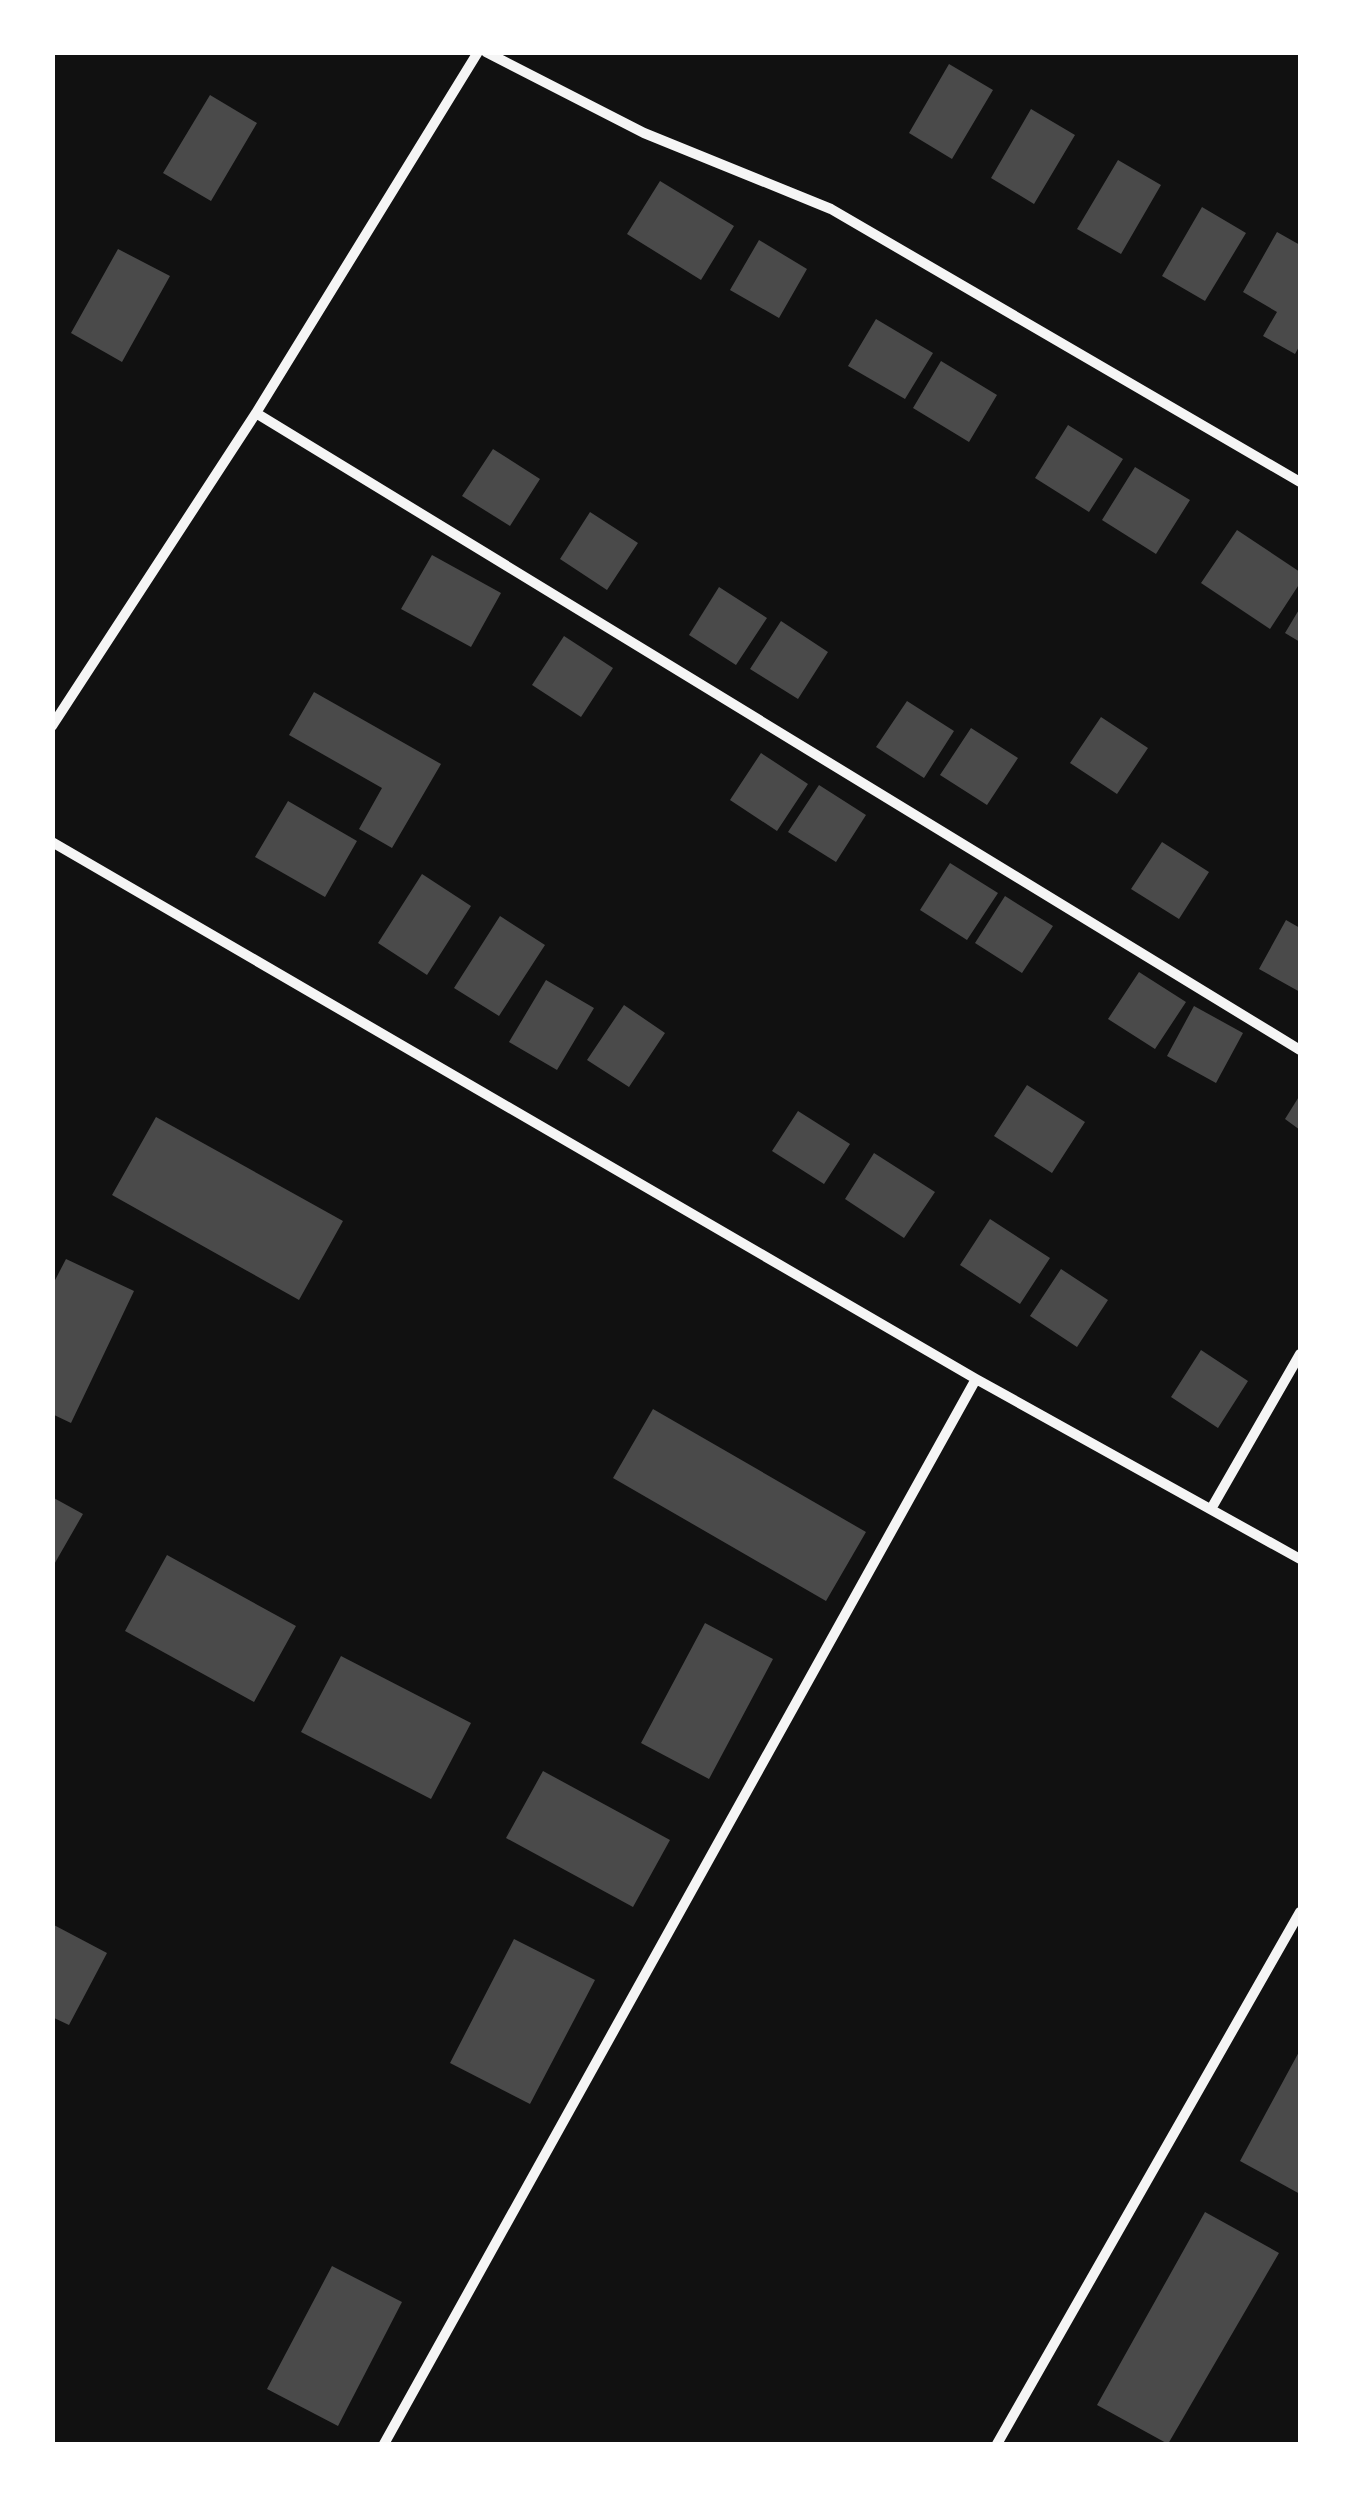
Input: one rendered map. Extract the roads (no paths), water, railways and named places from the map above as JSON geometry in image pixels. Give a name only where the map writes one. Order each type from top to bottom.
[{"type":"street","points":[[52,726],[256,413],[478,52]]},
{"type":"street","points":[[486,52],[644,133],[830,209],[1300,482]]},
{"type":"street","points":[[256,413],[1300,1050]]},
{"type":"street","points":[[52,842],[976,1379],[1300,1559]]},
{"type":"street","points":[[1211,1509],[1300,1354]]},
{"type":"street","points":[[384,2444],[976,1379]]},
{"type":"street","points":[[997,2444],[1300,1912]]}]
